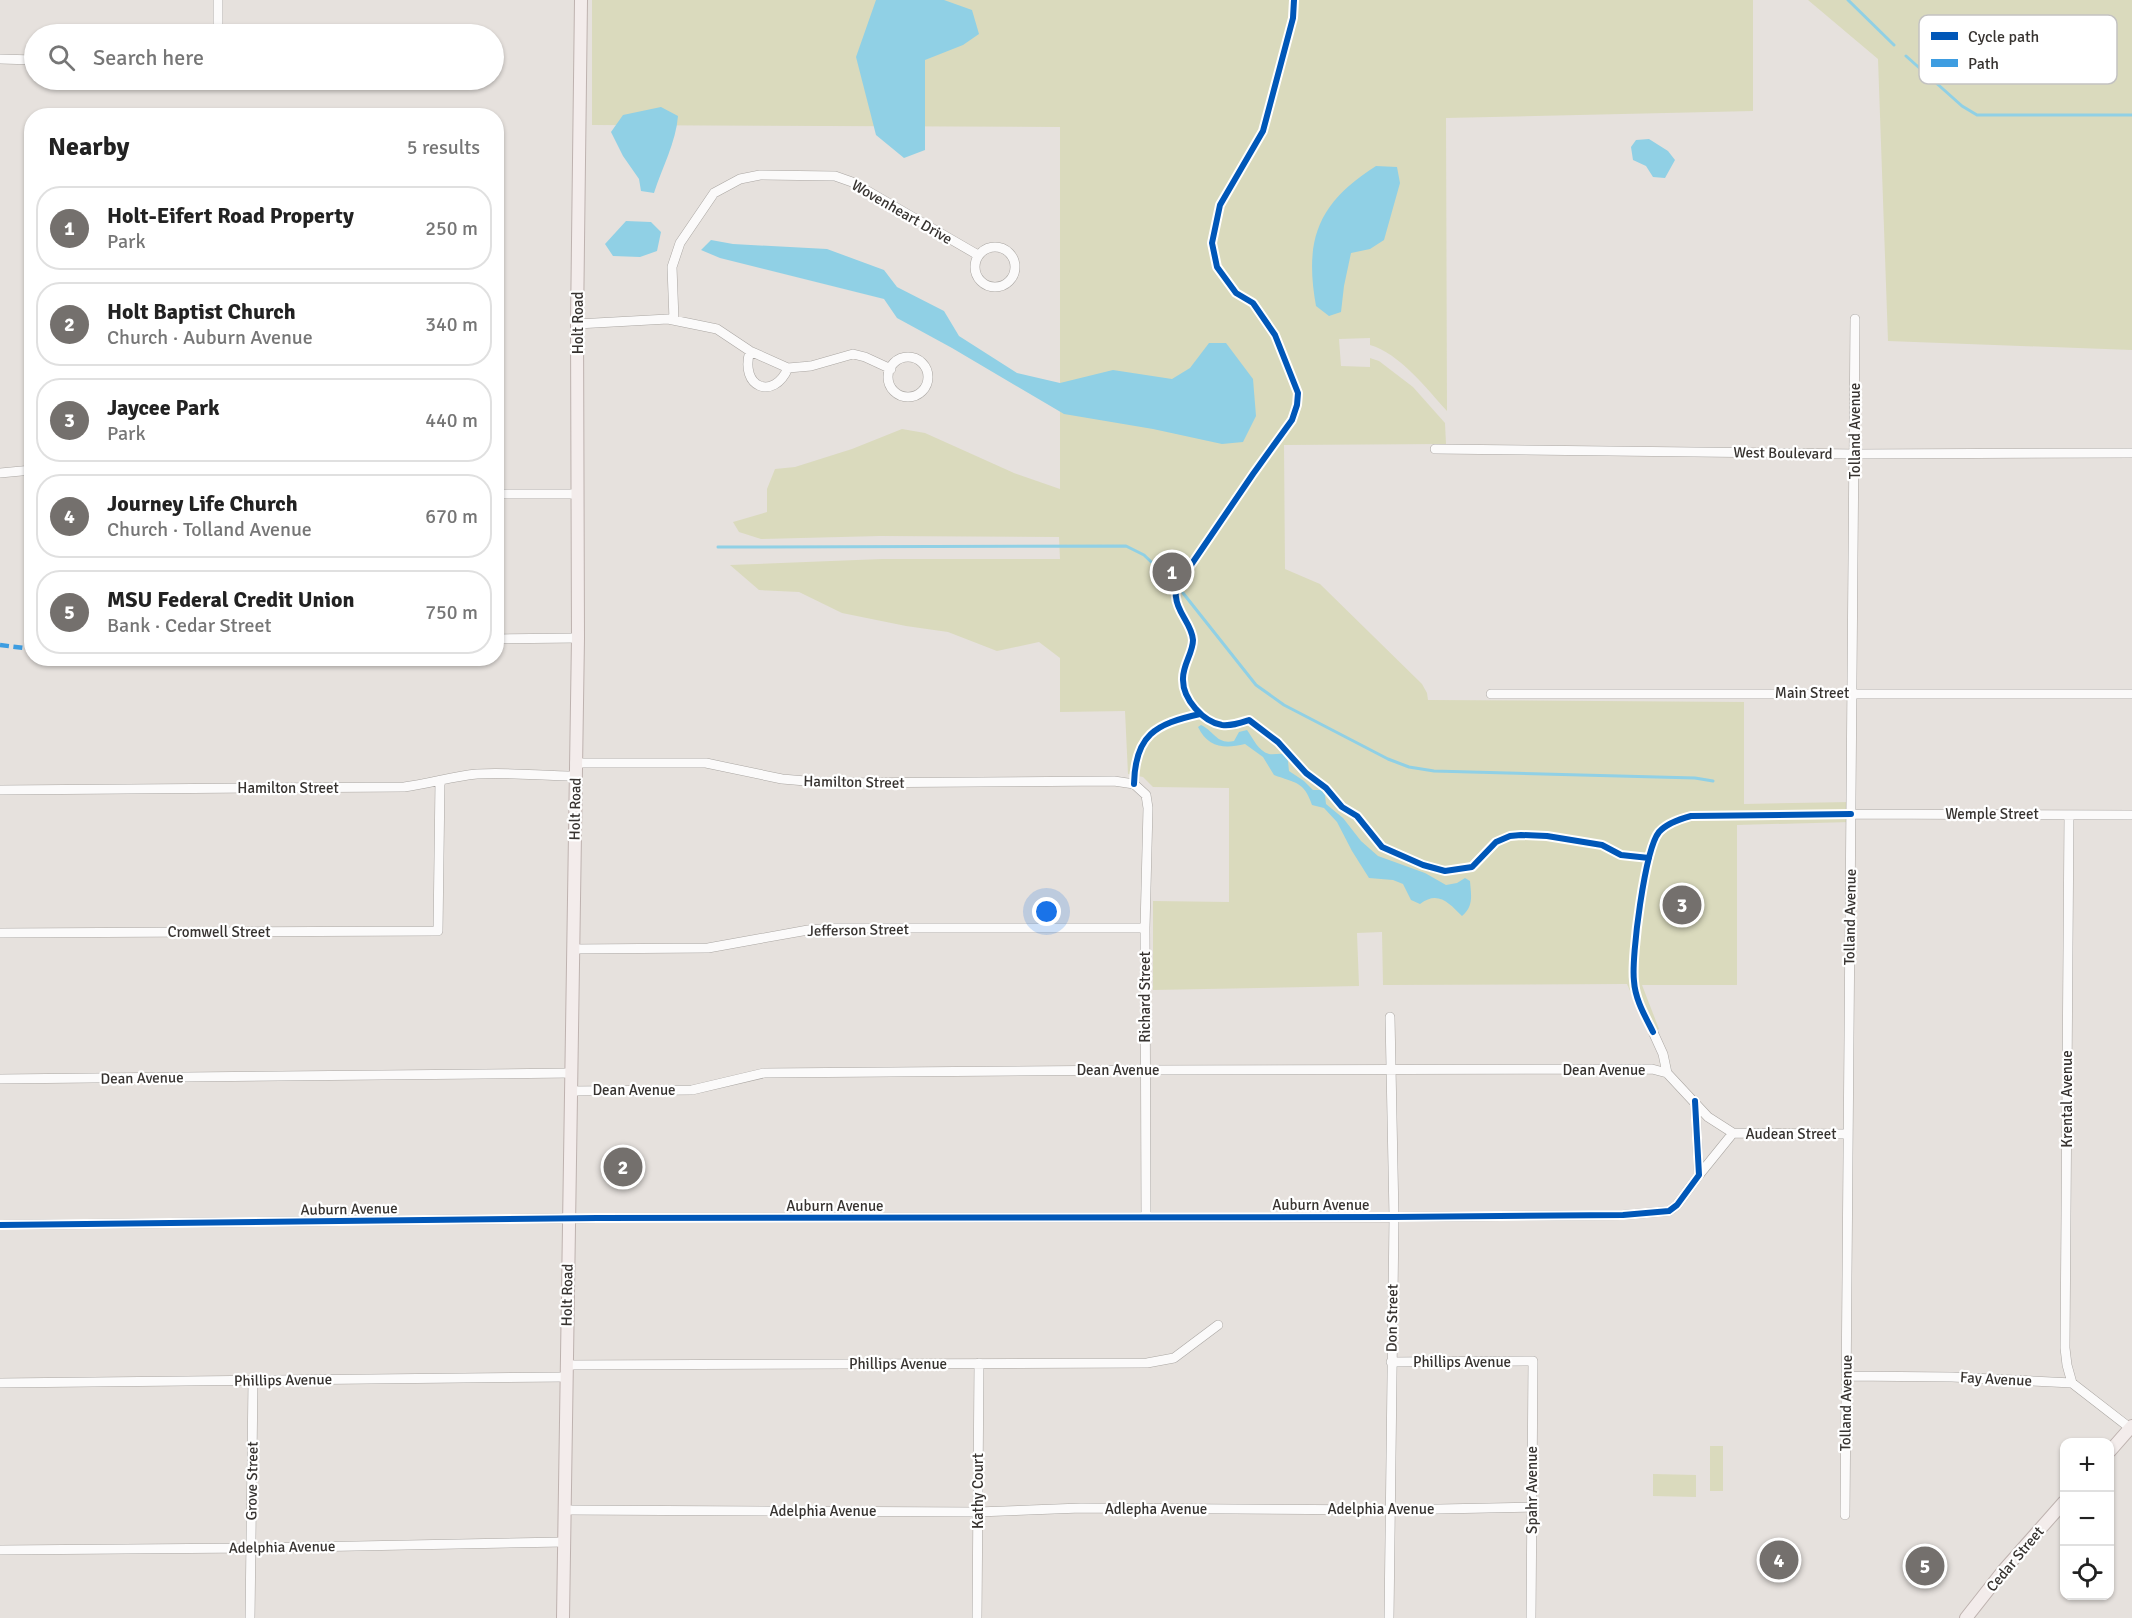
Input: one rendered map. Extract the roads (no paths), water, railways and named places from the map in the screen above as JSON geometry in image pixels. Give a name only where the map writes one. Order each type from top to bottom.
[{"type":"main road","name":"Holt Road","points":[[563,1618],[578,638],[577,324],[581,0]]},
{"type":"main road","points":[[2114,1446],[2131,1427]]},
{"type":"main road","name":"Cedar Street","points":[[1966,1618],[2003,1571],[2060,1507]]},
{"type":"street","points":[[218,0],[218,24]]},
{"type":"street","points":[[0,59],[24,60]]},
{"type":"street","name":"Wovenheart Drive","points":[[674,320],[672,267],[680,243],[714,193],[740,179],[760,175],[835,176],[852,182],[978,255]]},
{"type":"street","points":[[999,246],[1005,249],[1015,263],[1013,277],[1000,287],[988,286],[981,282],[974,270],[974,263],[978,255],[987,248],[999,246]]},
{"type":"street","name":"Tolland Avenue","points":[[1845,1515],[1855,319]]},
{"type":"street","points":[[577,324],[674,320],[717,329],[750,351],[788,368],[811,366],[853,354],[891,369]]},
{"type":"street","points":[[750,351],[747,369],[749,376],[762,387],[772,386],[779,382],[788,368]]},
{"type":"street","points":[[905,358],[918,360],[926,369],[928,376],[925,388],[915,396],[902,396],[891,388],[889,375],[891,369],[899,360],[905,358]]},
{"type":"street","name":"West Boulevard","points":[[1435,449],[1855,454],[2132,453]]},
{"type":"street","points":[[0,473],[24,471]]},
{"type":"street","points":[[504,494],[577,494]]},
{"type":"street","points":[[504,639],[578,638]]},
{"type":"street","name":"Main Street","points":[[1491,694],[2132,694]]},
{"type":"street","name":"Hamilton Street","points":[[575,763],[706,763],[782,779],[829,783],[1114,781],[1134,784]]},
{"type":"street","name":"Hamilton Street","points":[[0,790],[404,787],[478,774],[575,776]]},
{"type":"street","name":"Cromwell Street","points":[[0,933],[438,931],[440,781]]},
{"type":"street","name":"Richard Street","points":[[1134,784],[1146,795],[1148,808],[1145,928],[1146,1217]]},
{"type":"street","name":"Wemple Street","points":[[1851,814],[2132,815]]},
{"type":"street","name":"Krental Avenue","points":[[2069,815],[2066,1347],[2067,1365],[2072,1383]]},
{"type":"street","name":"Jefferson Street","points":[[573,949],[708,948],[808,930],[834,928],[1145,928]]},
{"type":"street","name":"Don Street","points":[[1389,1618],[1394,1217],[1390,1017]]},
{"type":"street","points":[[1653,1032],[1663,1054],[1667,1073],[1708,1117],[1734,1133],[1700,1175]]},
{"type":"street","name":"Dean Avenue","points":[[571,1091],[692,1090],[764,1074],[1146,1070],[1652,1069],[1667,1073]]},
{"type":"street","name":"Dean Avenue","points":[[0,1079],[571,1073]]},
{"type":"street","points":[[1695,1101],[1700,1175]]},
{"type":"street","name":"Audean Street","points":[[1734,1133],[1848,1134]]},
{"type":"street","name":"Auburn Avenue","points":[[0,1225],[569,1219],[1623,1215],[1670,1211],[1700,1175]]},
{"type":"street","name":"Phillips Avenue","points":[[0,1383],[253,1381],[566,1371],[979,1363],[1147,1364],[1174,1358],[1218,1324]]},
{"type":"street","name":"Phillips Avenue","points":[[1391,1362],[1533,1361]]},
{"type":"street","name":"Spahr Avenue","points":[[1531,1618],[1533,1361]]},
{"type":"street","name":"Kathy Court","points":[[977,1618],[979,1363]]},
{"type":"street","name":"Fay Avenue","points":[[1847,1376],[1952,1377],[2072,1383]]},
{"type":"street","name":"Grove Street","points":[[250,1618],[253,1381]]},
{"type":"street","points":[[2072,1383],[2131,1427]]},
{"type":"street","name":"Adelphia Avenue","points":[[1231,1509],[1390,1510],[1532,1507]]},
{"type":"street","name":"Adelphia Avenue","points":[[564,1510],[977,1512],[1081,1508]]},
{"type":"street","name":"Adlepha Avenue","points":[[1081,1508],[1231,1509]]},
{"type":"street","name":"Adelphia Avenue","points":[[0,1550],[564,1542]]},
{"type":"water","points":[[876,0],[944,0],[972,10],[979,34],[963,45],[925,60],[925,150],[904,158],[876,135],[856,57]]},
{"type":"water","points":[[661,107],[678,116],[675,135],[654,193],[641,191],[639,179],[623,156],[611,132],[623,115]]},
{"type":"water","points":[[1649,139],[1668,151],[1675,160],[1665,178],[1653,177],[1646,166],[1633,160],[1631,147],[1636,140]]},
{"type":"water","points":[[1376,166],[1397,167],[1400,183],[1384,240],[1370,249],[1351,253],[1341,312],[1329,316],[1316,306],[1312,261],[1314,242],[1328,209],[1340,194]]},
{"type":"water","points":[[626,221],[651,222],[661,232],[657,251],[640,257],[613,256],[605,244]]},
{"type":"water","points":[[711,240],[733,244],[827,249],[884,270],[897,287],[944,311],[959,336],[1017,373],[1060,383],[1113,370],[1172,379],[1190,368],[1209,343],[1226,343],[1253,379],[1256,416],[1243,442],[1222,444],[1153,429],[1064,414],[897,318],[884,299],[720,258],[701,250]]},
{"type":"water","points":[[1201,725],[1228,742],[1234,741],[1239,732],[1247,730],[1265,752],[1284,754],[1288,761],[1289,771],[1313,790],[1321,790],[1325,795],[1326,804],[1343,818],[1361,841],[1378,856],[1425,873],[1446,885],[1457,883],[1465,878],[1470,881],[1471,900],[1466,912],[1462,916],[1448,903],[1438,898],[1426,900],[1420,904],[1411,900],[1403,884],[1393,880],[1369,878],[1337,822],[1324,808],[1312,805],[1302,787],[1274,775],[1263,757],[1245,744],[1224,746],[1212,743],[1202,734],[1198,727]]},
{"type":"waterway","points":[[1848,0],[1894,45]]},
{"type":"waterway","points":[[1906,56],[1919,68]]},
{"type":"waterway","points":[[1937,84],[1962,106],[1977,115],[2132,115]]},
{"type":"waterway","points":[[718,547],[1126,546],[1144,555],[1170,580]]},
{"type":"waterway","points":[[1183,593],[1256,685],[1284,705],[1388,759],[1409,767],[1434,771],[1695,778],[1713,781]]},
{"type":"place","name":"Holt-Eifert Road Property","points":[[1172,572]]},
{"type":"place","name":"Jaycee Park","points":[[1682,905]]},
{"type":"place","name":"Holt Baptist Church","points":[[623,1167]]},
{"type":"place","name":"Journey Life Church","points":[[1779,1560]]},
{"type":"place","name":"MSU Federal Credit Union","points":[[1925,1566]]}]
